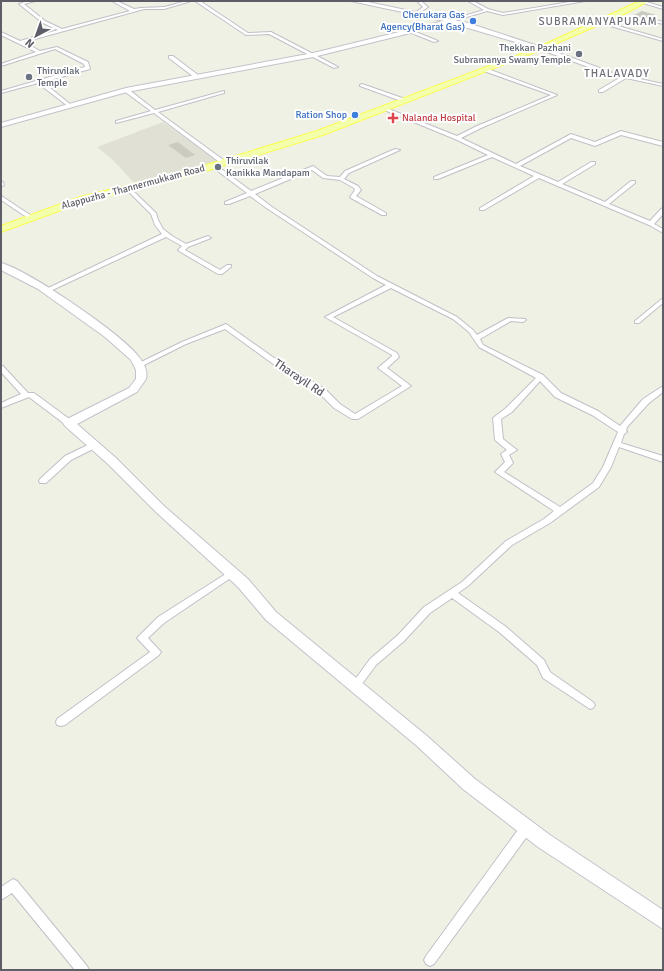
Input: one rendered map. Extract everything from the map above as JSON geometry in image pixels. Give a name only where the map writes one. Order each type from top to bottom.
[{"type":"main road","points":[[354,1],[448,22],[466,24],[541,48]]},
{"type":"main road","name":"Alappuzha - Thannermukkam Road","points":[[1,229],[30,217],[83,199],[214,166],[320,133],[541,48],[602,22],[644,1]]},
{"type":"main road","points":[[1,125],[126,90],[313,55],[448,22]]},
{"type":"main road","points":[[1,266],[46,291],[128,350],[140,364],[142,377],[140,383],[133,390],[69,423],[112,460],[160,509],[243,583],[271,616],[313,653],[356,685],[422,741],[469,784],[527,828],[663,920]]},
{"type":"street","points":[[33,1],[21,4],[44,22],[62,31]]},
{"type":"street","points":[[114,1],[134,10]]},
{"type":"street","points":[[20,42],[134,10],[144,8],[164,8],[189,1]]},
{"type":"street","points":[[197,1],[247,34],[270,34],[336,67]]},
{"type":"street","points":[[414,15],[426,7],[419,1]]},
{"type":"street","points":[[470,1],[487,10],[504,14],[583,1]]},
{"type":"street","points":[[644,1],[663,8]]},
{"type":"street","points":[[448,22],[487,10]]},
{"type":"street","points":[[657,21],[663,23]]},
{"type":"street","points":[[602,22],[663,40]]},
{"type":"street","points":[[410,31],[436,42]]},
{"type":"street","points":[[1,33],[40,52]]},
{"type":"street","points":[[1,65],[55,48],[86,64],[88,68],[1,92]]},
{"type":"street","points":[[541,48],[598,70],[663,85]]},
{"type":"street","points":[[171,57],[196,76]]},
{"type":"street","points":[[457,138],[555,95],[486,70]]},
{"type":"street","points":[[600,91],[625,77]]},
{"type":"street","points":[[40,82],[69,106]]},
{"type":"street","points":[[362,85],[406,101]]},
{"type":"street","points":[[126,90],[188,138],[224,163]]},
{"type":"street","points":[[118,122],[222,92]]},
{"type":"street","points":[[384,109],[457,138],[538,176],[651,224],[663,231]]},
{"type":"street","points":[[516,166],[571,136],[595,144],[622,133],[663,144]]},
{"type":"street","points":[[341,178],[347,172],[397,150]]},
{"type":"street","points":[[436,178],[492,155]]},
{"type":"street","points":[[558,184],[593,163]]},
{"type":"street","points":[[214,166],[270,208],[390,286],[465,324],[481,346],[540,377],[558,395],[595,413],[623,432]]},
{"type":"street","points":[[227,203],[313,168],[325,177],[341,178],[356,186],[358,190],[353,197],[384,214]]},
{"type":"street","points":[[482,209],[538,176]]},
{"type":"street","points":[[606,204],[633,182]]},
{"type":"street","points":[[128,188],[154,214],[155,222],[165,235],[186,246]]},
{"type":"street","points":[[1,198],[30,217]]},
{"type":"street","points":[[651,224],[663,210]]},
{"type":"street","points":[[46,291],[165,235]]},
{"type":"street","points":[[208,238],[186,246],[181,250],[220,273],[229,266]]},
{"type":"street","name":"Tharayil Rd","points":[[140,364],[184,343],[226,326],[282,368],[322,391],[337,406],[355,416],[407,386],[382,368],[396,357],[395,354],[328,317],[390,286]]},
{"type":"street","points":[[637,322],[663,300]]},
{"type":"street","points":[[476,339],[510,319],[523,320]]},
{"type":"street","points":[[1,368],[26,395]]},
{"type":"street","points":[[540,377],[509,410],[497,418],[499,440],[513,450],[505,454],[509,464],[499,472],[560,511]]},
{"type":"street","points":[[356,685],[372,662],[401,638],[427,610],[465,584],[509,543],[527,534],[596,485],[607,466],[623,432],[624,426],[646,401],[659,396],[663,388]]},
{"type":"street","points":[[1,406],[26,395],[31,395],[69,423]]},
{"type":"street","points":[[617,444],[663,460]]},
{"type":"street","points":[[43,481],[68,458],[94,445]]},
{"type":"street","points":[[61,722],[156,652],[142,638],[161,620],[232,573]]},
{"type":"street","points":[[452,593],[513,638],[541,663],[546,675],[590,705]]},
{"type":"street","points":[[430,960],[527,828]]},
{"type":"street","points":[[1,894],[13,885],[83,970]]},
{"type":"shaded area","points":[[163,122],[220,162],[137,186],[113,160],[97,147]]},
{"type":"building","points":[[642,11],[656,15],[641,22],[628,18]]},
{"type":"building","points":[[178,142],[195,155],[186,158],[168,145]]},
{"type":"place","name":"Cherukara Gas Agency(Bharat Gas)","points":[[473,21]]},
{"type":"place","name":"Thekkan Pazhani Subramanya Swamy Temple","points":[[579,54]]},
{"type":"place","name":"Thiruvilak Temple","points":[[29,77]]},
{"type":"place","name":"Ration Shop","points":[[355,115]]},
{"type":"place","name":"Nalanda Hospital","points":[[393,118]]},
{"type":"place","name":"Thiruvilak Kanikka Mandapam","points":[[218,167]]},
{"type":"district","name":"SUBRAMANYAPURAM","points":[[598,21]]},
{"type":"district","name":"THALAVADY","points":[[617,73]]}]
